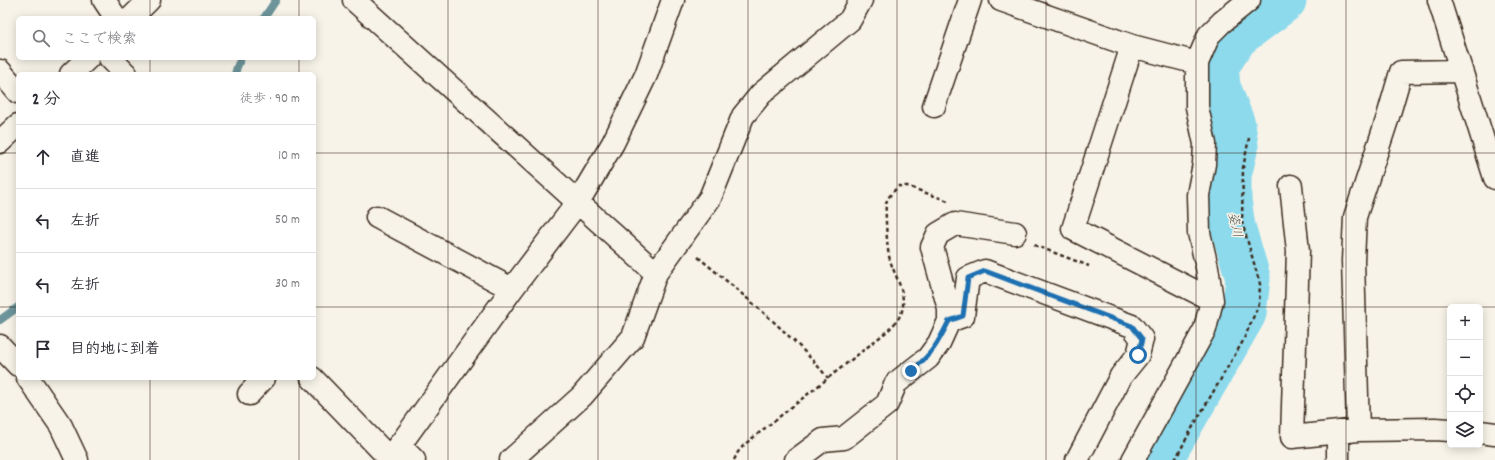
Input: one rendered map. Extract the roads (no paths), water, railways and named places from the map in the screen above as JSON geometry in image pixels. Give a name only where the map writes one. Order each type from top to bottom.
[{"type":"street","points":[[104,0],[115,16]]},
{"type":"street","points":[[133,16],[149,0]]},
{"type":"street","points":[[354,0],[656,273]]},
{"type":"street","points":[[314,380],[398,456],[512,289],[578,202],[613,143],[646,75],[673,0]]},
{"type":"street","points":[[511,460],[582,396],[633,337],[656,273],[710,198],[743,116],[762,94],[850,20],[861,0]]},
{"type":"street","points":[[934,106],[970,0]]},
{"type":"street","points":[[1001,0],[1040,6],[1132,46],[1197,63]]},
{"type":"street","points":[[1133,460],[1206,329],[1212,300],[1207,267],[1199,233],[1198,195],[1204,164],[1205,144],[1197,107],[1197,63],[1209,35],[1222,22],[1249,0]]},
{"type":"street","points":[[1439,0],[1495,178]]},
{"type":"street","points":[[1132,46],[1073,229],[1212,300]]},
{"type":"street","points":[[74,72],[86,60]]},
{"type":"street","points":[[112,60],[124,72]]},
{"type":"street","points":[[0,71],[16,90]]},
{"type":"street","points":[[1338,460],[1348,431],[1355,217],[1401,72],[1461,71]]},
{"type":"street","points":[[0,142],[16,127]]},
{"type":"street","points":[[1291,186],[1298,251],[1292,437],[1348,431],[1447,430]]},
{"type":"street","points":[[377,217],[512,289]]},
{"type":"street","points":[[796,460],[823,440],[844,438],[887,404],[896,383],[928,358],[939,342],[949,321],[949,308],[932,247],[938,234],[955,224],[1015,233]]},
{"type":"street","points":[[949,321],[963,316],[968,278],[985,271],[1132,326],[1142,339],[1138,355],[1121,376],[1077,460]]},
{"type":"street","points":[[0,346],[16,363]]},
{"type":"street","points":[[29,380],[61,426],[77,460]]},
{"type":"street","points":[[249,394],[262,380]]},
{"type":"street","points":[[1483,432],[1495,434]]},
{"type":"waterway","points":[[265,16],[276,0]]},
{"type":"waterway","name":"姿川","points":[[1160,460],[1244,313],[1248,278],[1233,227],[1229,200],[1229,175],[1236,146],[1233,125],[1218,87],[1216,66],[1236,36],[1284,0]]},
{"type":"waterway","points":[[236,72],[240,60]]},
{"type":"waterway","points":[[0,320],[16,308]]}]
